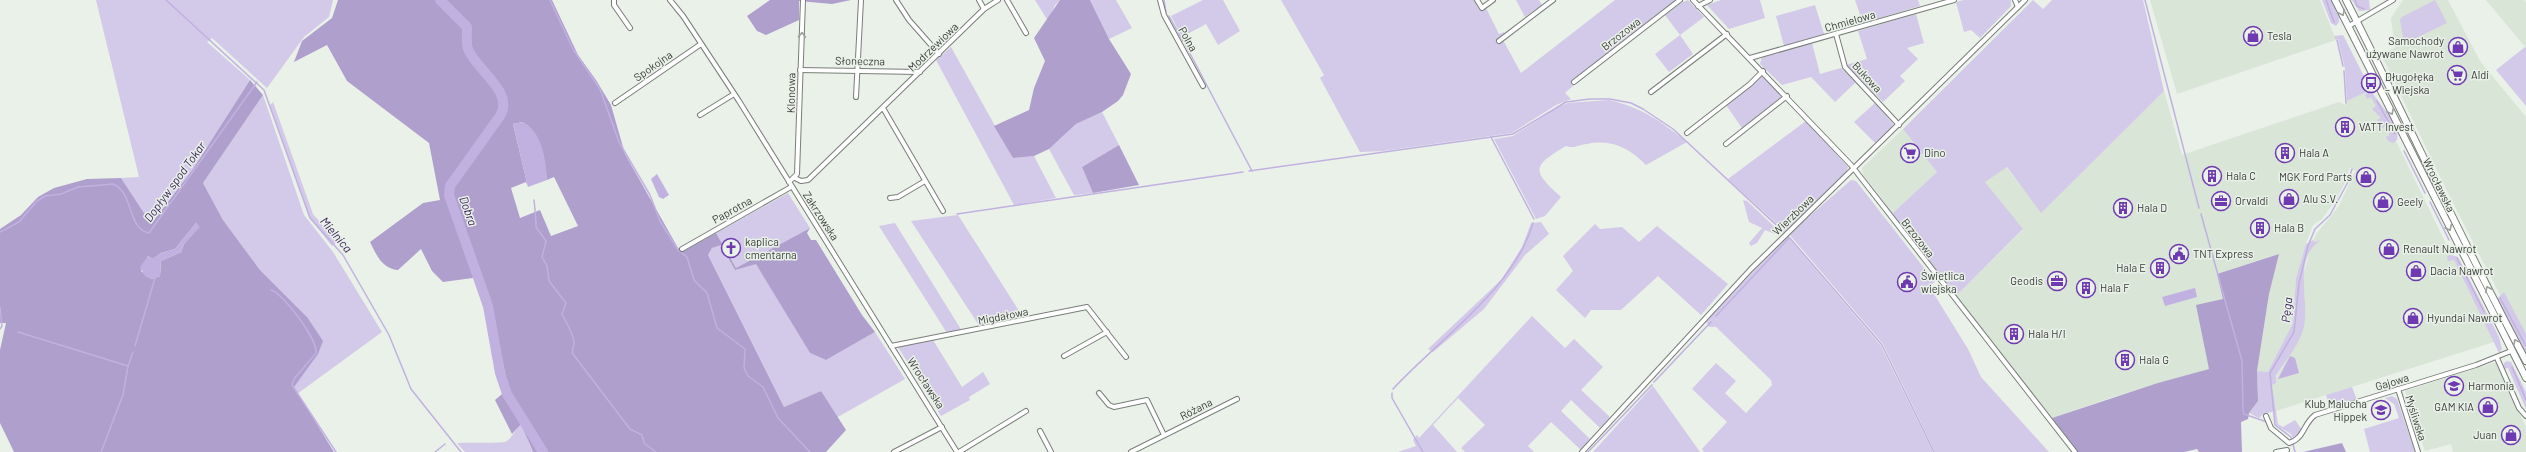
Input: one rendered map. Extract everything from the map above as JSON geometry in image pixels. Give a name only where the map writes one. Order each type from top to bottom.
[{"type":"main road","name":"Wrocławska","points":[[2335,0],[2511,351],[2526,378]]},
{"type":"main road","name":"Wrocławska","points":[[2346,0],[2429,171],[2526,361]]},
{"type":"street","points":[[614,0],[614,5],[630,28]]},
{"type":"street","name":"Zakrzowska","points":[[670,0],[683,16],[734,94],[892,348]]},
{"type":"street","name":"Klonowa","points":[[795,178],[798,169],[803,0]]},
{"type":"street","points":[[856,97],[861,0]]},
{"type":"street","points":[[896,0],[909,20],[938,54]]},
{"type":"street","points":[[979,0],[984,10]]},
{"type":"street","name":"Modrzewiowa","points":[[795,178],[801,181],[808,180],[984,10],[998,0]]},
{"type":"street","points":[[1007,0],[1026,33]]},
{"type":"street","name":"Polna","points":[[1160,0],[1162,10],[1203,86]]},
{"type":"street","points":[[1477,0],[1482,8],[1493,0]]},
{"type":"street","points":[[1499,41],[1553,0]]},
{"type":"street","name":"Brzozowa","points":[[1574,82],[1680,0]]},
{"type":"street","name":"Brzozowa","points":[[1693,0],[1787,96],[1854,168],[2075,452]]},
{"type":"street","points":[[1698,6],[1710,0]]},
{"type":"street","name":"Chmielowa","points":[[1750,58],[1954,0]]},
{"type":"street","points":[[2015,0],[2018,7]]},
{"type":"street","name":"Wierzbowa","points":[[1582,452],[1752,269],[2025,0]]},
{"type":"street","points":[[2348,26],[2392,0]]},
{"type":"street","points":[[1651,92],[1727,34]]},
{"type":"street","name":"Bukowa","points":[[1836,34],[1844,67],[1899,125]]},
{"type":"street","name":"Spokojna","points":[[615,103],[702,44]]},
{"type":"street","name":"Słoneczna","points":[[800,70],[920,72]]},
{"type":"street","points":[[1687,133],[1750,84],[1763,71]]},
{"type":"street","points":[[700,115],[734,94]]},
{"type":"street","points":[[1726,144],[1787,96]]},
{"type":"street","points":[[883,108],[944,211]]},
{"type":"street","points":[[788,182],[795,178]]},
{"type":"street","points":[[890,198],[898,196],[925,181]]},
{"type":"street","name":"Paprotna","points":[[682,249],[791,187]]},
{"type":"street","name":"Migdałowa","points":[[892,348],[1087,307],[1126,357]]},
{"type":"street","points":[[1064,356],[1106,332]]},
{"type":"street","name":"Wrocławska","points":[[892,348],[958,452],[1026,411]]},
{"type":"street","name":"Gajowa","points":[[2276,452],[2287,451],[2292,442],[2300,438],[2310,419],[2315,415],[2497,358],[2511,351]]},
{"type":"street","points":[[2497,358],[2519,408],[2526,416]]},
{"type":"street","name":"Myśliwska","points":[[2398,389],[2418,452]]},
{"type":"street","points":[[1099,393],[1109,405],[1114,407],[1147,400],[1164,436]]},
{"type":"street","name":"Różana","points":[[1131,452],[1236,400]]},
{"type":"street","points":[[2266,416],[2269,423],[2292,442]]},
{"type":"street","points":[[894,452],[942,428]]},
{"type":"street","points":[[1040,431],[1051,452]]},
{"type":"shaded area","points":[[96,0],[333,0],[329,17],[304,37],[267,88],[212,38],[207,42],[250,80],[193,169],[150,224],[121,178],[139,177]]},
{"type":"shaded area","points":[[338,0],[552,0],[578,55],[596,80],[611,105],[625,154],[678,248],[684,251],[716,233],[736,268],[810,228],[807,233],[811,240],[816,240],[862,315],[875,332],[826,360],[810,353],[756,264],[735,270],[721,245],[712,248],[708,255],[784,407],[821,391],[846,430],[826,452],[533,452],[521,424],[512,434],[495,400],[508,389],[489,304],[480,277],[443,282],[432,271],[421,249],[398,270],[392,269],[380,260],[370,242],[423,203],[440,200],[429,143],[347,81],[327,45],[294,62],[302,41],[332,18]],"holes":[[[523,122],[543,154],[547,180],[554,177],[578,226],[551,236],[540,210],[520,218],[511,188],[526,182],[528,187],[513,124]]]},
{"type":"shaded area","points":[[770,0],[851,0],[832,4],[799,1],[799,20],[766,35],[757,31],[747,16]]},
{"type":"shaded area","points":[[1035,0],[1060,0],[1055,5],[1048,21]]},
{"type":"shaded area","points":[[1060,0],[1090,0],[1109,39],[1131,74],[1123,95],[1118,101],[1102,112],[1076,124],[1049,149],[1034,156],[1013,158],[994,126],[1029,110],[1034,88],[1045,61],[1034,38]]},
{"type":"shaded area","points":[[1090,0],[1116,0],[1132,28],[1109,39]]},
{"type":"shaded area","points":[[1203,0],[1223,0],[1240,31],[1218,45],[1206,24],[1182,37],[1171,16]]},
{"type":"shaded area","points":[[1281,0],[1475,0],[1481,11],[1486,8],[1499,34],[1504,32],[1507,37],[1503,40],[1521,73],[1615,0],[1678,0],[1571,81],[1574,85],[1565,93],[1571,99],[1556,105],[1512,133],[1383,151],[1360,152],[1320,78],[1324,75]]},
{"type":"shaded area","points":[[1516,0],[1539,0],[1542,5],[1525,17]]},
{"type":"shaded area","points":[[1688,0],[1704,17],[1680,35],[1665,15],[1681,3]]},
{"type":"shaded area","points":[[1721,0],[1760,0],[1765,18],[1729,29],[1707,5]]},
{"type":"shaded area","points":[[1855,0],[1918,0],[1920,6],[1863,23]]},
{"type":"shaded area","points":[[1964,0],[2011,0],[2011,6],[1980,38],[1971,30],[1964,32],[1956,2]]},
{"type":"shaded area","points":[[2033,0],[2043,9],[2052,0],[2143,0],[2164,91],[2041,213],[2007,167],[1985,182],[2023,229],[1956,296],[2078,452],[1862,176],[1893,213],[1937,172],[1903,129]]},
{"type":"shaded area","points":[[2150,0],[2320,0],[2336,40],[2177,94]]},
{"type":"shaded area","points":[[2322,0],[2331,0],[2339,17],[2339,22],[2336,26],[2331,23]]},
{"type":"shaded area","points":[[2352,0],[2369,0],[2370,10],[2359,11]]},
{"type":"shaded area","points":[[2403,0],[2448,0],[2480,61],[2526,117],[2526,340],[2501,297],[2446,189],[2381,54],[2395,48],[2391,18]]},
{"type":"shaded area","points":[[2435,0],[2447,23],[2404,44],[2400,20],[2402,17]]},
{"type":"shaded area","points":[[2486,0],[2524,0],[2526,3],[2526,48]]},
{"type":"shaded area","points":[[1815,5],[1824,34],[1784,46],[1776,16]]},
{"type":"shaded area","points":[[1916,14],[1924,43],[1907,48],[1918,59],[1900,76],[1905,81],[1883,102],[1846,65],[1867,59],[1858,31]]},
{"type":"shaded area","points":[[1680,35],[1693,54],[1669,72],[1655,54]]},
{"type":"shaded area","points":[[2343,35],[2371,90],[2347,101],[2345,69],[2338,39],[2335,39],[2334,36]]},
{"type":"shaded area","points":[[1812,43],[1820,74],[1841,68],[1856,82],[1835,102],[1811,77],[1782,85],[1760,64],[1762,57]]},
{"type":"shaded area","points":[[951,47],[1013,158],[1034,156],[1056,198],[1014,205],[936,60]]},
{"type":"shaded area","points":[[2525,47],[2526,48],[2526,106],[2496,70]]},
{"type":"shaded area","points":[[1763,75],[1781,93],[1781,97],[1742,128],[1726,105]]},
{"type":"shaded area","points":[[250,80],[263,95],[203,183],[223,220],[260,270],[307,317],[323,341],[318,354],[294,387],[334,452],[14,452],[0,423],[0,350],[6,323],[0,323],[0,229],[21,215],[38,197],[54,188],[87,179],[121,178],[151,224],[193,169]],"holes":[[[196,223],[199,227],[184,244],[181,252],[161,261],[160,276],[151,279],[141,271],[148,256],[153,259],[161,253],[175,249]]]},
{"type":"shaded area","points":[[2371,90],[2494,342],[2276,411],[2272,385],[2295,344],[2305,297],[2302,280],[2311,247],[2318,241],[2314,243],[2313,240],[2339,206],[2355,171],[2350,167],[2345,183],[2335,201],[2322,219],[2313,225],[2296,278],[2293,323],[2268,373],[2257,371],[2269,294],[2278,254],[2217,274],[2223,299],[2209,369],[2110,398],[2052,418],[1956,296],[2023,230],[1985,182],[2006,167],[2041,212],[2164,91],[2182,155],[2339,102],[2345,105],[2347,101]]},
{"type":"shaded area","points":[[2371,91],[2388,114],[2395,127],[2397,140],[2393,143],[2388,141],[2386,137],[2390,135],[2386,126],[2382,128],[2377,120],[2381,118],[2372,109],[2376,106],[2371,97],[2367,99],[2365,95]]},
{"type":"shaded area","points":[[263,95],[304,215],[333,252],[382,332],[297,394],[294,387],[307,317],[260,270],[223,220],[203,183]]},
{"type":"shaded area","points":[[1609,100],[1642,111],[1687,142],[1646,165],[1633,154],[1620,146],[1612,144],[1596,143],[1574,147],[1566,146],[1546,159],[1541,165],[1541,175],[1561,197],[1545,216],[1536,219],[1494,139],[1513,136],[1558,107],[1568,103]]},
{"type":"shaded area","points":[[273,102],[313,214],[337,242],[332,246],[309,217],[270,105]]},
{"type":"shaded area","points":[[1875,103],[1893,124],[1891,129],[1876,144],[1854,122]]},
{"type":"shaded area","points":[[1102,112],[1119,145],[1082,167],[1093,193],[1074,195],[1049,149],[1076,124]]},
{"type":"shaded area","points":[[1806,121],[1848,167],[1846,173],[1786,232],[1728,179]]},
{"type":"shaded area","points":[[523,122],[535,132],[539,139],[544,155],[547,180],[528,187],[513,124]]},
{"type":"shaded area","points":[[1903,129],[1937,172],[1893,213],[1863,175],[1862,168]]},
{"type":"shaded area","points":[[1119,145],[1139,185],[1093,193],[1082,167]]},
{"type":"shaded area","points":[[657,174],[669,195],[663,199],[659,197],[651,179]]},
{"type":"shaded area","points":[[1851,180],[1856,181],[1935,282],[1929,286],[1968,349],[1981,377],[2049,452],[1935,452],[1883,344],[1789,234]]},
{"type":"shaded area","points":[[788,193],[810,228],[736,268],[716,233]]},
{"type":"shaded area","points":[[1743,200],[1747,201],[1779,231],[1775,234],[1765,230],[1757,243],[1751,246],[1749,243],[1762,228],[1749,222]]},
{"type":"shaded area","points":[[958,215],[1023,317],[980,327],[911,221]]},
{"type":"shaded area","points":[[1541,222],[1549,234],[1525,255],[1484,309],[1433,352],[1428,349],[1501,280],[1522,247],[1531,223]]},
{"type":"shaded area","points":[[196,223],[200,227],[184,244],[181,252],[161,261],[160,276],[151,279],[145,276],[140,267],[148,256],[153,259],[161,253],[175,249]]},
{"type":"shaded area","points":[[895,223],[962,331],[947,333],[879,226]]},
{"type":"shaded area","points":[[1595,224],[1600,229],[1622,227],[1639,242],[1657,226],[1728,284],[1701,315],[1658,276],[1621,310],[1591,310],[1585,318],[1556,290],[1573,271],[1563,256]]},
{"type":"shaded area","points":[[1787,236],[1881,346],[1933,452],[1704,452],[1702,449],[1727,422],[1692,389],[1716,363],[1736,381],[1725,393],[1746,413],[1772,385],[1771,380],[1716,327],[1709,327],[1706,321]]},
{"type":"shaded area","points":[[2313,240],[2314,242],[2320,240],[2311,249],[2306,260],[2304,272],[2305,321],[2302,333],[2294,350],[2276,376],[2276,383],[2272,385],[2278,424],[2283,427],[2295,420],[2302,430],[2298,438],[2294,440],[2291,434],[2276,425],[2274,411],[2262,415],[2259,418],[2249,413],[2258,401],[2257,371],[2268,372],[2293,323],[2296,278],[2306,244]]},
{"type":"shaded area","points":[[721,244],[735,270],[756,263],[810,353],[826,360],[875,332],[905,379],[836,418],[821,391],[784,407],[708,255],[712,248]]},
{"type":"shaded area","points":[[2279,254],[2269,294],[2257,371],[2258,401],[2249,413],[2248,419],[2241,422],[2242,452],[2199,452],[2197,449],[2184,452],[2078,452],[2052,418],[2158,383],[2209,369],[2196,305],[2223,299],[2217,274]]},
{"type":"shaded area","points":[[2452,255],[2458,257],[2499,337],[2502,349],[2499,353],[2454,260],[2448,261],[2447,256]]},
{"type":"shaded area","points":[[2195,288],[2197,297],[2165,306],[2162,297]]},
{"type":"shaded area","points":[[2504,292],[2526,334],[2526,353],[2497,299]]},
{"type":"shaded area","points":[[1532,316],[1565,348],[1574,339],[1603,367],[1581,390],[1610,417],[1600,428],[1571,400],[1561,411],[1590,439],[1581,450],[1551,422],[1528,446],[1534,452],[1465,452],[1461,448],[1485,425],[1458,398],[1433,425],[1457,452],[1398,452],[1416,446],[1413,440],[1417,435],[1419,438]]},
{"type":"shaded area","points":[[933,340],[962,387],[983,372],[990,384],[969,397],[970,400],[941,416],[898,347]]},
{"type":"shaded area","points":[[2290,356],[2295,358],[2299,373],[2278,379]]},
{"type":"shaded area","points":[[2507,361],[2511,362],[2526,392],[2526,409],[2508,368],[2504,369],[2504,363]]},
{"type":"shaded area","points":[[2496,362],[2526,427],[2526,452],[2453,452],[2451,444],[2425,451],[2405,391]]},
{"type":"shaded area","points":[[1653,386],[1700,452],[1593,452]]},
{"type":"shaded area","points":[[2352,387],[2357,400],[2330,408],[2326,395]]},
{"type":"shaded area","points":[[2392,396],[2397,399],[2415,452],[2370,452],[2364,429],[2399,418],[2394,404],[2385,398]]},
{"type":"shaded area","points":[[520,423],[533,452],[465,452],[457,443],[504,442],[511,437]]},
{"type":"shaded area","points":[[2342,443],[2346,452],[2303,452]]},
{"type":"waterway","name":"Mielnica","points":[[166,0],[264,90],[310,218],[343,255],[389,335],[411,389],[461,452]]},
{"type":"waterway","name":"Dobra","points":[[440,0],[467,27],[468,49],[478,65],[493,81],[502,98],[503,107],[500,116],[450,186],[449,195],[488,306],[500,373],[507,394],[543,452]]},
{"type":"waterway","points":[[550,0],[573,49],[600,89],[619,142],[650,195],[660,221],[678,250],[687,257],[694,280],[707,293],[717,328],[745,349],[744,368],[748,376],[763,387],[778,418],[810,452]]},
{"type":"waterway","points":[[1164,0],[1166,12]]},
{"type":"waterway","points":[[2145,0],[2199,208]]},
{"type":"waterway","name":"Pęga","points":[[2326,0],[2334,22]]},
{"type":"waterway","points":[[2355,0],[2357,6],[2364,9]]},
{"type":"waterway","points":[[1169,16],[1183,41]]},
{"type":"waterway","name":"Pęga","points":[[2337,40],[2343,66]]},
{"type":"waterway","points":[[1185,44],[1252,171]]},
{"type":"waterway","name":"Pęga","points":[[2344,71],[2346,103]]},
{"type":"waterway","name":"Dopływ spod Tokar","points":[[0,232],[19,222],[37,201],[45,196],[61,194],[78,187],[113,184],[120,188],[124,194],[137,225],[142,230],[149,233],[257,82]]},
{"type":"waterway","points":[[1249,171],[1513,134],[1566,102],[1590,99],[1610,99],[1631,103],[1643,109],[1673,129],[1785,233]]},
{"type":"waterway","points":[[2377,101],[2395,134]]},
{"type":"waterway","points":[[1491,137],[1534,219]]},
{"type":"waterway","points":[[2404,151],[2425,193]]},
{"type":"waterway","name":"Pęga","points":[[2295,452],[2291,437],[2275,425],[2270,373],[2294,332],[2299,283],[2308,246],[2315,229],[2330,215],[2348,182],[2352,169]]},
{"type":"waterway","points":[[957,214],[1243,172]]},
{"type":"waterway","points":[[534,200],[536,227],[546,241],[542,257],[547,266],[549,281],[566,303],[562,314],[573,338],[573,354],[630,429],[642,435],[644,443],[656,452]]},
{"type":"waterway","points":[[2430,202],[2449,240]]},
{"type":"waterway","points":[[2201,214],[2242,361],[2243,411],[2244,414],[2267,422]]},
{"type":"waterway","points":[[1393,389],[1411,370],[1473,312],[1510,270],[1523,247],[1533,223]]},
{"type":"waterway","points":[[1788,236],[1882,345],[1934,452]]},
{"type":"waterway","points":[[1716,316],[1789,238]]},
{"type":"waterway","points":[[2457,258],[2484,312]]},
{"type":"waterway","points":[[135,346],[155,278]]},
{"type":"waterway","points":[[271,290],[283,299],[291,308],[312,338],[316,353],[294,379],[292,385],[336,452]]},
{"type":"waterway","points":[[2500,298],[2526,346]]},
{"type":"waterway","points":[[0,307],[2,326],[0,329]]},
{"type":"waterway","points":[[1654,382],[1711,322]]},
{"type":"waterway","points":[[18,332],[128,366],[123,395],[101,452]]},
{"type":"waterway","points":[[128,366],[133,352]]},
{"type":"waterway","points":[[2512,367],[2526,400]]},
{"type":"waterway","points":[[1588,452],[1652,385]]},
{"type":"waterway","points":[[1392,393],[1392,398],[1423,452]]},
{"type":"waterway","points":[[435,452],[445,444]]},
{"type":"place","name":"Tesla","points":[[2253,36]]},
{"type":"place","name":"Samochody używane Nawrot","points":[[2458,47]]},
{"type":"place","name":"Aldi","points":[[2457,75]]},
{"type":"place","name":"Długołęka – Wiejska","points":[[2371,83]]},
{"type":"place","name":"VATT Invest","points":[[2345,127]]},
{"type":"place","name":"Dino","points":[[1910,153]]},
{"type":"place","name":"Hala A","points":[[2285,153]]},
{"type":"place","name":"Hala C","points":[[2212,176]]},
{"type":"place","name":"MGK Ford Parts","points":[[2366,177]]},
{"type":"place","name":"Alu S.V.","points":[[2289,199]]},
{"type":"place","name":"Orvaldi","points":[[2221,201]]},
{"type":"place","name":"Geely","points":[[2383,202]]},
{"type":"place","name":"Hala D","points":[[2123,208]]},
{"type":"place","name":"Hala B","points":[[2260,228]]},
{"type":"place","name":"kaplica cmentarna","points":[[731,248]]},
{"type":"place","name":"Renault Nawrot","points":[[2389,249]]},
{"type":"place","name":"TNT Express","points":[[2179,254]]},
{"type":"place","name":"Hala E","points":[[2160,268]]},
{"type":"place","name":"Dacia Nawrot","points":[[2416,271]]},
{"type":"place","name":"Geodis","points":[[2057,281]]},
{"type":"place","name":"Świetlica wiejska","points":[[1907,282]]},
{"type":"place","name":"Hala F","points":[[2086,288]]},
{"type":"place","name":"Hyundai Nawrot","points":[[2413,318]]},
{"type":"place","name":"Hala H/I","points":[[2014,334]]},
{"type":"place","name":"Hala G","points":[[2125,360]]},
{"type":"place","name":"Harmonia","points":[[2454,386]]},
{"type":"place","name":"GAM KIA","points":[[2488,407]]},
{"type":"place","name":"Klub Malucha Hippek","points":[[2381,410]]},
{"type":"place","name":"Juan","points":[[2511,435]]}]
